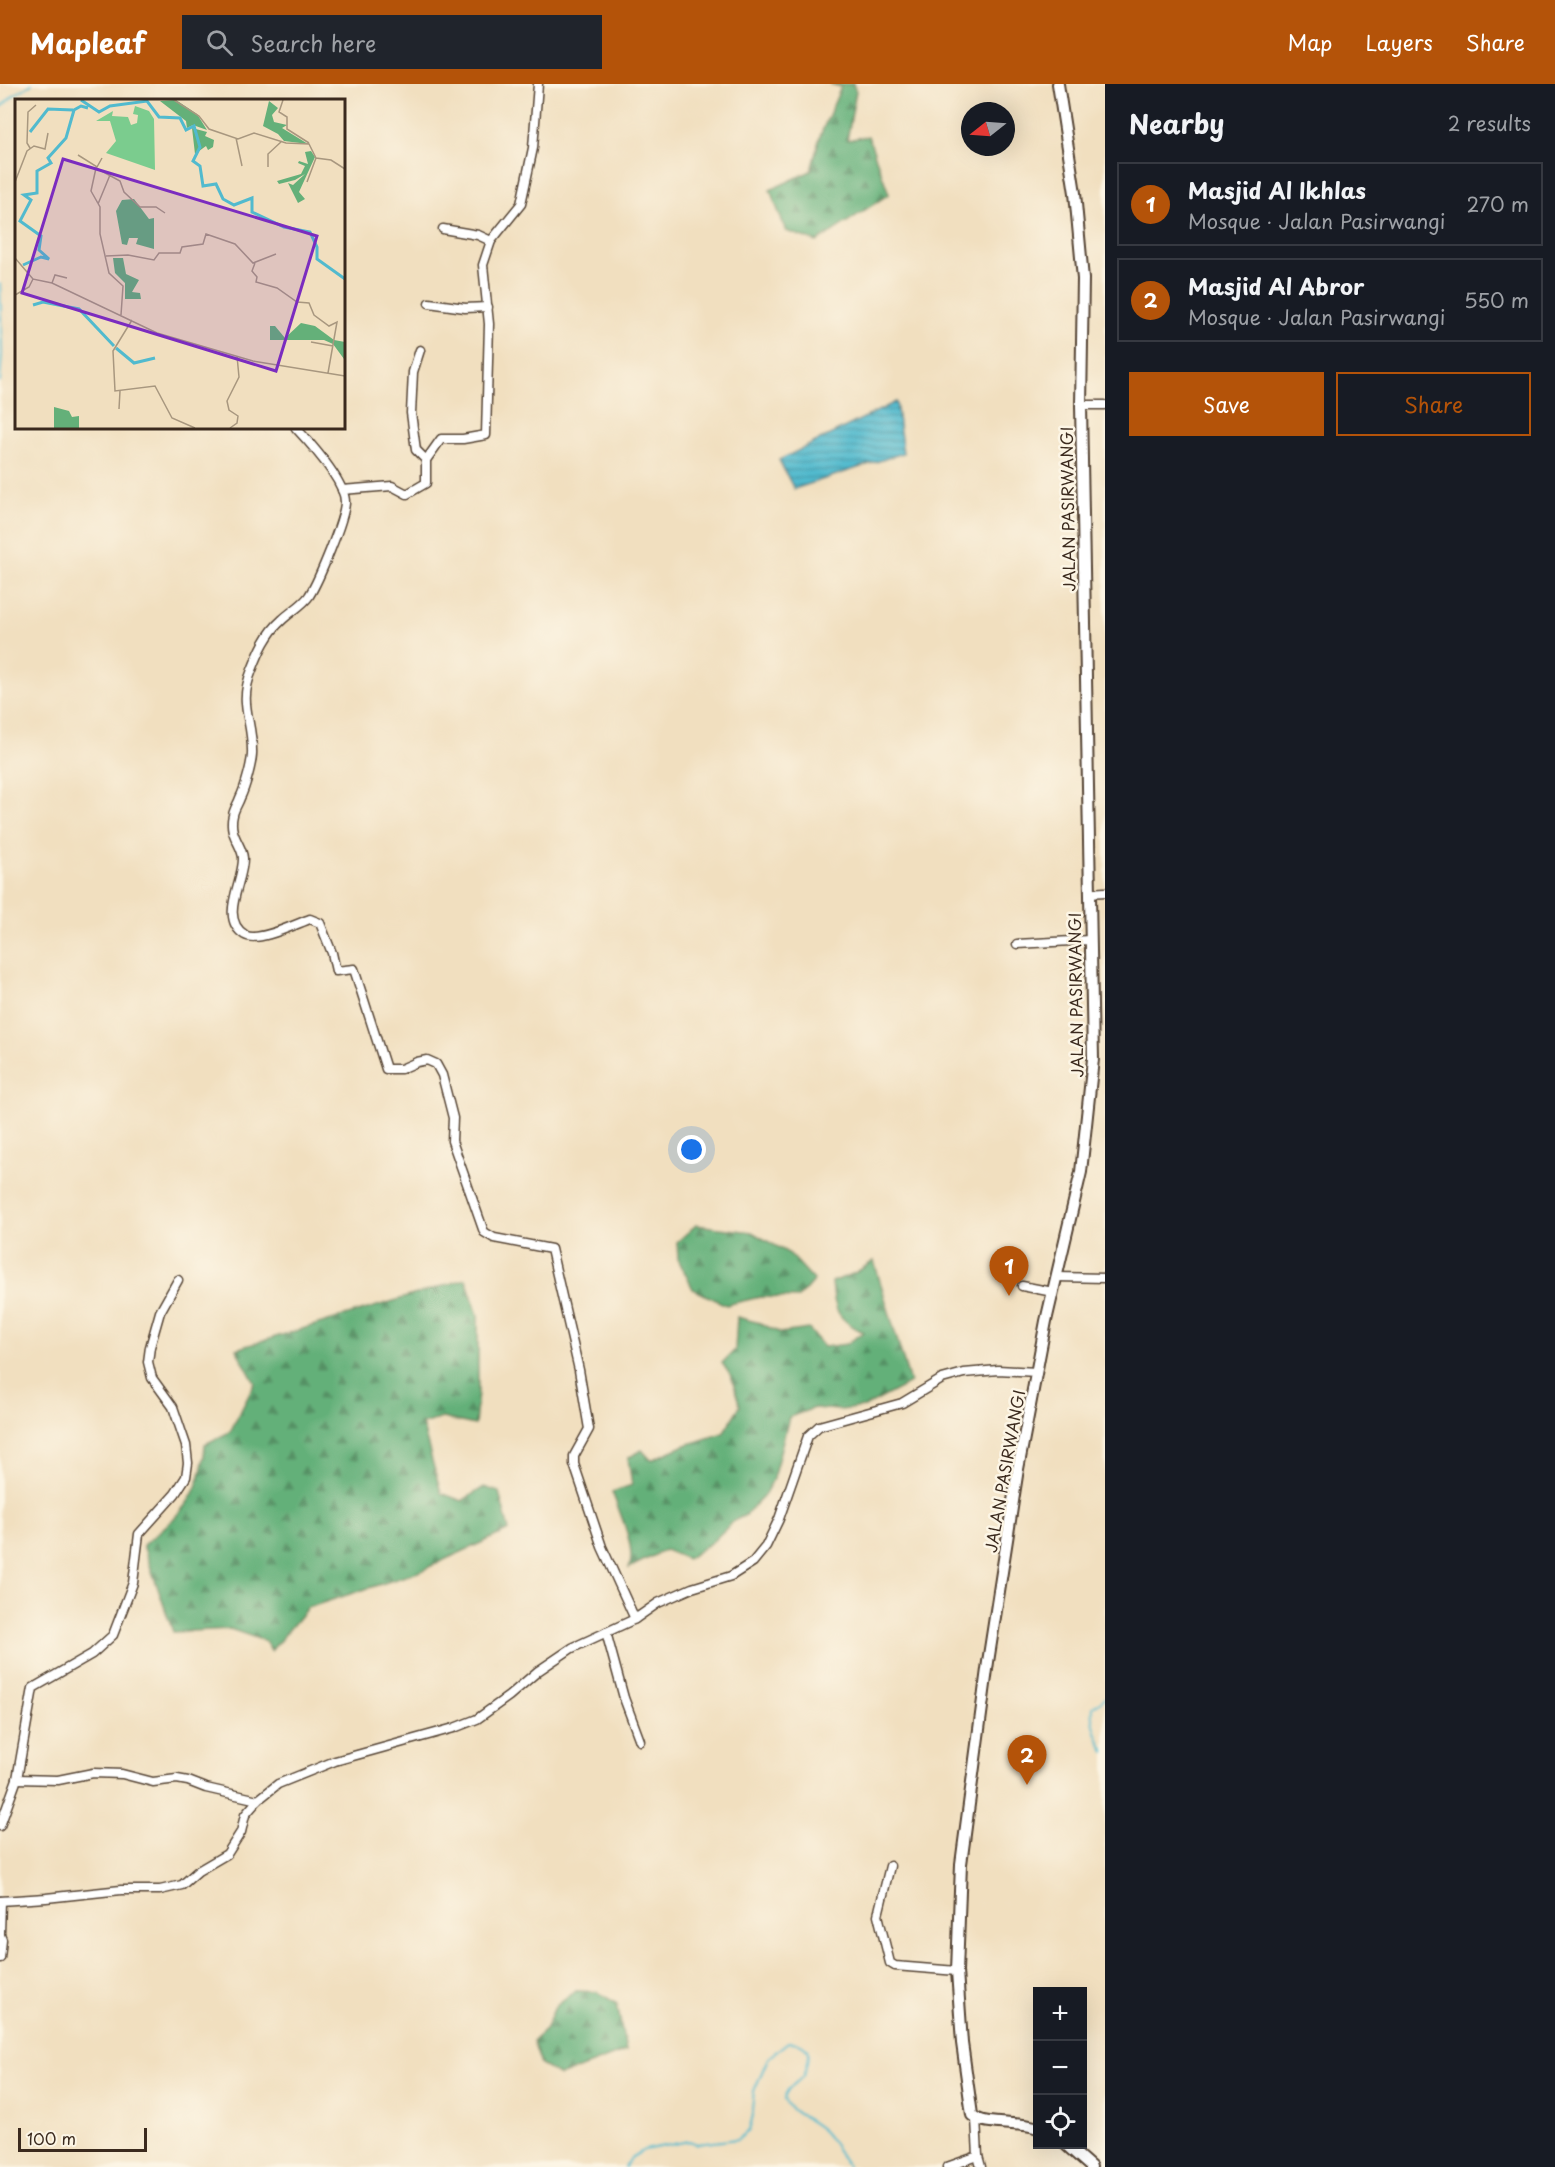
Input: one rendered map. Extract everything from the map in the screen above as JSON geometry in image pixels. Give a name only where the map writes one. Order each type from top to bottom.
[{"type":"street","points":[[342,490],[392,486],[407,494],[426,483],[426,460],[441,439],[464,439],[486,435],[489,324],[483,265],[491,241],[521,204],[533,148],[538,84]]},
{"type":"street","name":"JALAN PASIRWANGI","points":[[976,2119],[972,2115],[962,2043],[957,1971],[961,1864],[988,1662],[1018,1469],[1053,1292],[1081,1172],[1093,1059],[1081,405],[1083,279],[1075,193],[1058,84]]},
{"type":"street","points":[[443,229],[478,235],[491,241]]},
{"type":"street","points":[[429,303],[465,308],[488,307]]},
{"type":"street","points":[[420,351],[413,372],[411,413],[416,450],[426,460]]},
{"type":"street","points":[[1081,405],[1105,405]]},
{"type":"street","points":[[297,429],[333,473],[342,490],[345,503],[342,519],[308,597],[280,622],[266,639],[247,684],[245,709],[252,749],[251,765],[232,816],[233,836],[243,857],[234,896],[235,924],[244,935],[251,938],[310,919],[320,923],[332,953],[336,971],[354,969],[386,1069],[401,1070],[427,1060],[435,1064],[442,1075],[453,1118],[452,1142],[484,1232],[494,1238],[551,1249],[579,1370],[589,1429],[574,1456],[573,1464],[602,1547],[635,1619]]},
{"type":"street","points":[[1089,893],[1105,892]]},
{"type":"street","points":[[1017,944],[1090,940]]},
{"type":"street","points":[[1057,1277],[1105,1278]]},
{"type":"street","points":[[0,1826],[17,1779],[33,1688],[92,1654],[113,1635],[133,1583],[139,1534],[176,1494],[186,1477],[188,1463],[186,1445],[173,1407],[152,1378],[148,1362],[160,1312],[178,1280]]},
{"type":"street","points":[[1022,1286],[1053,1292]]},
{"type":"street","points":[[0,1958],[1,1901],[175,1887],[227,1854],[241,1832],[244,1815],[278,1784],[335,1761],[454,1728],[477,1719],[538,1671],[572,1648],[635,1619],[658,1603],[692,1588],[731,1576],[753,1562],[766,1546],[779,1519],[808,1436],[819,1426],[902,1403],[942,1379],[964,1373],[999,1370],[1037,1371]]},
{"type":"street","points":[[606,1632],[624,1698],[640,1742]]},
{"type":"street","points":[[17,1779],[58,1780],[93,1773],[122,1774],[153,1782],[177,1779],[188,1781],[206,1788],[258,1800]]},
{"type":"street","points":[[890,1866],[878,1915],[890,1963],[895,1966],[957,1971]]},
{"type":"street","points":[[981,2167],[978,2156],[976,2119],[1033,2127]]},
{"type":"street","points":[[1070,2149],[1091,2167]]},
{"type":"street","points":[[947,2167],[978,2156]]},
{"type":"green space","points":[[830,84],[853,84],[856,91],[847,140],[868,136],[889,194],[817,242],[786,231],[770,190],[811,171],[820,136],[841,87]]},
{"type":"green space","points":[[696,1225],[752,1232],[790,1254],[814,1280],[798,1298],[760,1297],[726,1305],[693,1289],[678,1259],[677,1242]]},
{"type":"green space","points":[[874,1261],[910,1383],[865,1407],[840,1410],[814,1408],[789,1417],[773,1479],[763,1497],[744,1516],[736,1519],[713,1541],[687,1559],[665,1550],[629,1568],[631,1551],[629,1541],[612,1492],[632,1485],[628,1458],[642,1450],[651,1460],[683,1446],[723,1433],[740,1406],[731,1376],[722,1363],[735,1350],[737,1317],[760,1323],[780,1333],[809,1329],[824,1347],[847,1344],[863,1332],[847,1323],[838,1313],[832,1282],[855,1273]]},
{"type":"green space","points":[[466,1279],[478,1315],[478,1392],[475,1425],[442,1418],[422,1424],[441,1493],[462,1501],[484,1487],[499,1492],[509,1530],[418,1572],[307,1608],[271,1651],[265,1641],[230,1629],[173,1632],[143,1545],[169,1523],[187,1502],[200,1478],[205,1444],[230,1432],[255,1383],[236,1349]]},
{"type":"green space","points":[[576,1991],[598,1992],[617,2004],[626,2051],[560,2076],[541,2065],[533,2041],[545,2030],[555,2007]]},
{"type":"water","points":[[896,402],[903,453],[794,489],[779,460]]},
{"type":"waterway","points":[[0,108],[14,95],[32,84]]},
{"type":"waterway","points":[[0,284],[2,353],[0,382]]},
{"type":"waterway","points":[[1105,1698],[1093,1707],[1096,1731],[1105,1752]]},
{"type":"waterway","points":[[625,2167],[631,2158],[644,2150],[689,2141],[697,2144],[738,2139],[749,2131],[753,2115],[754,2091],[768,2058],[788,2042],[803,2045],[808,2052],[808,2057],[803,2076],[789,2089],[784,2100],[792,2110],[824,2132],[848,2167]]},
{"type":"place","name":"Masjid Al Ikhlas","points":[[1009,1296]]},
{"type":"place","name":"Masjid Al Abror","points":[[1027,1785]]}]
